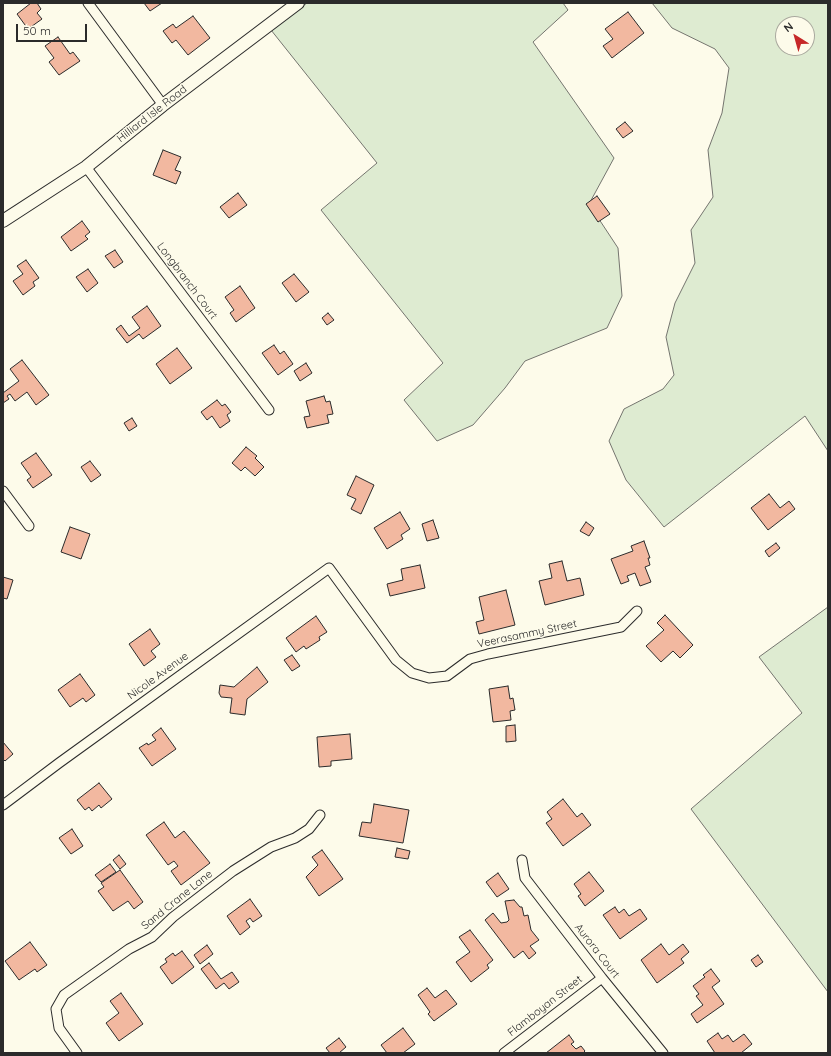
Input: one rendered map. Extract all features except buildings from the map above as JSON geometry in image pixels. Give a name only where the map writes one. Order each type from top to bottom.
[{"type":"street","points":[[88,3],[163,105]]},
{"type":"street","name":"Hilliard Isle Road","points":[[3,221],[86,167],[163,105],[298,3]]},
{"type":"street","name":"Longbranch Court","points":[[86,167],[269,410]]},
{"type":"street","points":[[3,491],[29,526]]},
{"type":"street","name":"Veerasammy Street","points":[[329,568],[396,660],[412,673],[429,678],[447,676],[470,659],[488,654],[621,626],[637,611]]},
{"type":"street","name":"Nicole Avenue","points":[[3,805],[65,758],[329,568]]},
{"type":"street","name":"Sand Crane Lane","points":[[77,1053],[59,1028],[56,1010],[64,995],[129,949],[152,938],[173,917],[232,871],[271,847],[295,838],[309,830],[320,815]]},
{"type":"street","name":"Aurora Court","points":[[522,860],[525,878],[602,978],[663,1053]]},
{"type":"street","name":"Flamboyan Street","points":[[504,1053],[602,978]]},
{"type":"green space","points":[[307,3],[563,3],[568,10],[533,42],[614,158],[589,204],[618,248],[622,296],[607,328],[525,361],[505,388],[473,425],[437,441],[404,400],[443,363],[321,210],[377,163],[271,30]]},
{"type":"green space","points":[[652,3],[828,3],[828,451],[805,416],[664,527],[626,480],[609,441],[624,409],[663,389],[674,375],[666,337],[675,303],[695,263],[691,230],[713,197],[708,150],[722,113],[729,68],[715,49],[672,28]]},
{"type":"green space","points":[[828,607],[828,992],[691,809],[802,713],[759,657]]}]
